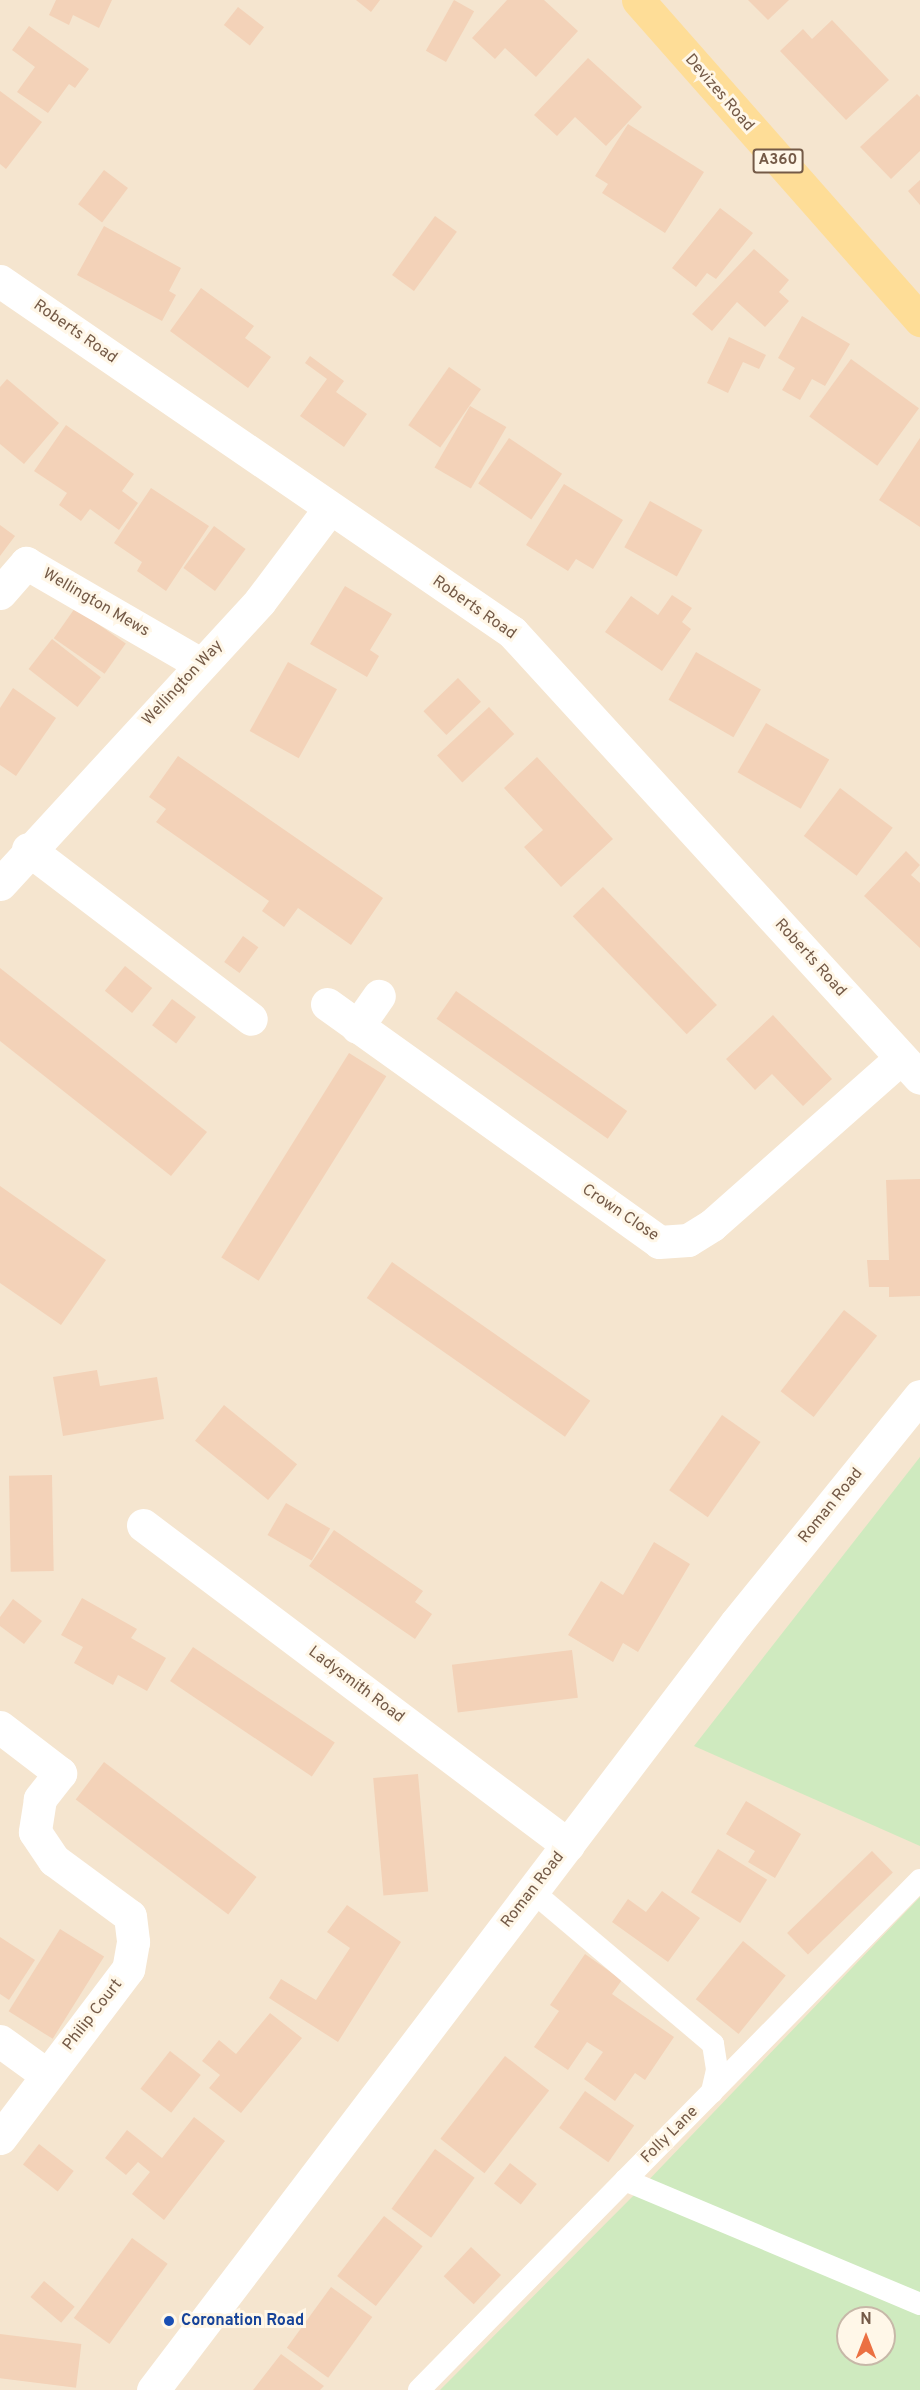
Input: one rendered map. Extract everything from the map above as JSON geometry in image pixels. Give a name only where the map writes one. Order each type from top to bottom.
[{"type":"main road","name":"Devizes Road","points":[[638,0],[920,320]]},
{"type":"street","name":"Roberts Road","points":[[0,281],[329,509],[512,632],[910,1068]]},
{"type":"street","name":"Wellington Way","points":[[0,884],[27,849],[260,601],[329,509]]},
{"type":"street","name":"Wellington Mews","points":[[0,593],[26,563],[200,664]]},
{"type":"street","points":[[27,849],[251,1019]]},
{"type":"street","points":[[357,1027],[379,996]]},
{"type":"street","name":"Crown Close","points":[[327,1004],[659,1242],[688,1240],[712,1225],[910,1068]]},
{"type":"street","name":"Roman Road","points":[[153,2390],[736,1623],[920,1396]]},
{"type":"street","name":"Ladysmith Road","points":[[143,1525],[568,1845]]},
{"type":"street","name":"Philip Court","points":[[0,1727],[60,1773],[40,1799],[35,1832],[54,1860],[130,1916],[133,1942],[128,1970],[0,2138]]},
{"type":"street","points":[[0,2041],[47,2074]]},
{"type":"lane","name":"Folly Lane","points":[[419,2390],[920,1880]]},
{"type":"lane","points":[[532,1891],[713,2044],[717,2070],[712,2092]]},
{"type":"lane","points":[[625,2180],[920,2304]]},
{"type":"shaded area","points":[[0,0],[920,0],[920,2390],[0,2390]]},
{"type":"green space","points":[[920,1457],[920,1846],[694,1746]]},
{"type":"green space","points":[[920,1897],[920,2390],[440,2390],[642,2187]]},
{"type":"building","points":[[56,0],[112,0],[99,28],[73,15],[69,25],[49,15]]},
{"type":"building","points":[[356,0],[380,0],[371,12]]},
{"type":"building","points":[[454,0],[474,11],[446,62],[426,51]]},
{"type":"building","points":[[507,0],[544,0],[578,31],[536,77],[505,48],[495,59],[472,38]]},
{"type":"building","points":[[748,0],[789,0],[768,20]]},
{"type":"building","points":[[238,7],[264,27],[250,45],[224,25]]},
{"type":"building","points":[[832,20],[889,80],[846,120],[780,51],[803,29],[812,39]]},
{"type":"building","points":[[29,26],[89,69],[75,88],[69,84],[48,113],[17,92],[35,67],[12,50]]},
{"type":"building","points":[[588,58],[642,107],[606,146],[575,117],[557,136],[534,115]]},
{"type":"building","points":[[0,91],[42,122],[6,169],[0,164]]},
{"type":"building","points":[[917,94],[920,97],[920,151],[891,179],[860,147]]},
{"type":"building","points":[[628,124],[704,172],[665,233],[602,193],[608,184],[595,176]]},
{"type":"building","points":[[104,170],[128,188],[102,222],[78,204]]},
{"type":"building","points":[[920,180],[920,205],[908,191]]},
{"type":"building","points":[[720,208],[753,233],[716,279],[707,273],[696,287],[672,268]]},
{"type":"building","points":[[435,216],[457,232],[414,291],[392,275]]},
{"type":"building","points":[[104,226],[181,268],[169,291],[176,295],[162,321],[77,275]]},
{"type":"building","points":[[754,249],[789,280],[779,292],[789,301],[765,327],[737,302],[712,331],[692,314]]},
{"type":"building","points":[[201,288],[254,326],[245,338],[271,357],[248,388],[170,331]]},
{"type":"building","points":[[802,316],[850,344],[825,386],[812,379],[800,400],[782,390],[795,368],[778,358]]},
{"type":"building","points":[[729,337],[766,355],[759,369],[743,362],[728,393],[707,383]]},
{"type":"building","points":[[310,356],[344,381],[336,392],[367,414],[344,447],[300,416],[327,379],[305,363]]},
{"type":"building","points":[[851,359],[919,408],[877,466],[809,416]]},
{"type":"building","points":[[449,367],[481,389],[440,448],[408,425]]},
{"type":"building","points":[[7,379],[59,423],[24,464],[0,444],[0,387]]},
{"type":"building","points":[[470,406],[506,427],[471,488],[434,467]]},
{"type":"building","points":[[66,425],[134,474],[122,491],[138,503],[119,530],[90,509],[81,521],[59,505],[67,493],[34,471]]},
{"type":"building","points":[[509,438],[562,474],[531,519],[478,484]]},
{"type":"building","points":[[920,438],[920,527],[879,500]]},
{"type":"building","points":[[564,484],[623,520],[593,569],[576,559],[568,571],[526,545]]},
{"type":"building","points":[[151,488],[209,526],[166,591],[137,571],[142,562],[114,543]]},
{"type":"building","points":[[650,501],[702,530],[677,576],[624,547]]},
{"type":"building","points":[[0,525],[15,536],[0,556]]},
{"type":"building","points":[[214,526],[246,549],[215,591],[183,568]]},
{"type":"building","points":[[345,586],[392,614],[370,650],[379,656],[367,677],[310,644]]},
{"type":"building","points":[[672,595],[692,608],[682,622],[691,629],[662,671],[605,632],[631,596],[658,615]]},
{"type":"building","points":[[75,608],[126,644],[105,674],[54,638]]},
{"type":"building","points":[[52,639],[101,677],[77,707],[29,669]]},
{"type":"building","points":[[696,652],[761,690],[733,737],[668,700]]},
{"type":"building","points":[[288,662],[337,689],[299,758],[250,731]]},
{"type":"building","points":[[458,678],[481,702],[446,735],[423,711]]},
{"type":"building","points":[[13,688],[56,718],[16,776],[0,765],[0,708]]},
{"type":"building","points":[[489,707],[514,734],[462,782],[437,755]]},
{"type":"building","points":[[766,723],[829,760],[801,809],[738,772]]},
{"type":"building","points":[[178,756],[383,898],[351,945],[298,908],[284,927],[262,911],[269,901],[156,822],[166,809],[149,797]]},
{"type":"building","points":[[537,757],[613,839],[561,887],[524,847],[543,830],[504,788]]},
{"type":"building","points":[[840,788],[893,828],[857,876],[804,836]]},
{"type":"building","points":[[906,851],[920,865],[911,875],[920,883],[920,948],[864,896]]},
{"type":"building","points":[[603,887],[717,1005],[687,1034],[573,916]]},
{"type":"building","points":[[243,936],[258,947],[240,973],[224,962]]},
{"type":"building","points":[[125,966],[152,988],[132,1013],[105,991]]},
{"type":"building","points":[[0,968],[207,1132],[171,1176],[0,1041]]},
{"type":"building","points":[[456,991],[627,1111],[608,1139],[436,1019]]},
{"type":"building","points":[[172,999],[196,1017],[176,1043],[152,1025]]},
{"type":"building","points":[[773,1015],[832,1079],[803,1106],[772,1074],[755,1090],[726,1059]]},
{"type":"building","points":[[349,1053],[386,1076],[259,1281],[221,1257]]},
{"type":"building","points":[[920,1179],[920,1296],[889,1297],[889,1287],[869,1287],[867,1260],[889,1260],[886,1180]]},
{"type":"building","points":[[0,1186],[106,1260],[61,1325],[0,1283]]},
{"type":"building","points":[[392,1262],[590,1401],[565,1437],[367,1298]]},
{"type":"building","points":[[844,1310],[877,1336],[814,1417],[781,1391]]},
{"type":"building","points":[[97,1370],[100,1386],[157,1377],[164,1419],[63,1436],[53,1377]]},
{"type":"building","points":[[224,1405],[297,1464],[268,1500],[195,1441]]},
{"type":"building","points":[[722,1415],[761,1442],[708,1517],[669,1490]]},
{"type":"building","points":[[52,1475],[54,1571],[11,1572],[9,1476]]},
{"type":"building","points":[[286,1503],[330,1528],[312,1561],[268,1535]]},
{"type":"building","points":[[334,1530],[423,1591],[415,1602],[432,1614],[415,1639],[309,1566]]},
{"type":"building","points":[[654,1542],[690,1564],[638,1652],[623,1643],[613,1662],[568,1635],[601,1581],[623,1595]]},
{"type":"building","points":[[82,1598],[137,1629],[131,1638],[166,1658],[147,1691],[118,1675],[113,1685],[74,1663],[83,1647],[61,1635]]},
{"type":"building","points":[[13,1599],[42,1621],[24,1644],[0,1626],[0,1617]]},
{"type":"building","points":[[193,1647],[335,1743],[312,1777],[170,1681]]},
{"type":"building","points":[[572,1650],[578,1698],[458,1712],[452,1665]]},
{"type":"building","points":[[104,1762],[257,1877],[228,1914],[76,1800]]},
{"type":"building","points":[[418,1774],[428,1892],[383,1895],[373,1778]]},
{"type":"building","points":[[746,1801],[801,1834],[775,1878],[748,1862],[755,1851],[726,1834]]},
{"type":"building","points":[[718,1849],[767,1880],[740,1923],[691,1892]]},
{"type":"building","points":[[872,1851],[893,1873],[808,1955],[787,1933]]},
{"type":"building","points":[[662,1891],[700,1918],[668,1962],[612,1922],[628,1899],[646,1912]]},
{"type":"building","points":[[347,1905],[401,1942],[338,2042],[269,1998],[281,1979],[316,2000],[350,1948],[327,1932]]},
{"type":"building","points":[[60,1929],[104,1957],[53,2039],[9,2011]]},
{"type":"building","points":[[0,1937],[35,1960],[9,2000],[0,1994]]},
{"type":"building","points":[[743,1941],[786,1976],[739,2034],[696,1999]]},
{"type":"building","points":[[585,1954],[622,1980],[612,1994],[674,2037],[645,2080],[635,2073],[615,2101],[584,2079],[603,2052],[587,2042],[568,2070],[534,2047],[559,2011],[550,2005]]},
{"type":"building","points":[[270,2013],[302,2038],[241,2113],[209,2088],[220,2075],[202,2061],[219,2040],[236,2054]]},
{"type":"building","points":[[170,2051],[201,2075],[171,2113],[140,2089]]},
{"type":"building","points":[[505,2056],[549,2090],[484,2173],[440,2139]]},
{"type":"building","points":[[585,2091],[634,2125],[608,2162],[559,2128]]},
{"type":"building","points":[[194,2117],[225,2141],[164,2220],[132,2194],[150,2172],[138,2162],[126,2175],[105,2158],[127,2130],[162,2158]]},
{"type":"building","points":[[39,2144],[74,2171],[58,2192],[23,2164]]},
{"type":"building","points":[[435,2149],[475,2178],[431,2238],[392,2209]]},
{"type":"building","points":[[510,2163],[537,2184],[521,2204],[494,2183]]},
{"type":"building","points":[[384,2216],[423,2246],[376,2306],[337,2276]]},
{"type":"building","points":[[132,2238],[168,2264],[109,2344],[74,2318]]},
{"type":"building","points":[[471,2247],[501,2275],[474,2304],[444,2276]]},
{"type":"building","points":[[44,2281],[75,2307],[61,2323],[31,2297]]},
{"type":"building","points":[[331,2287],[372,2317],[328,2378],[287,2348]]},
{"type":"building","points":[[0,2334],[81,2344],[76,2388],[0,2378]]},
{"type":"building","points":[[281,2354],[324,2386],[320,2390],[253,2390]]},
{"type":"place","name":"Coronation Road","points":[[169,2321]]}]
